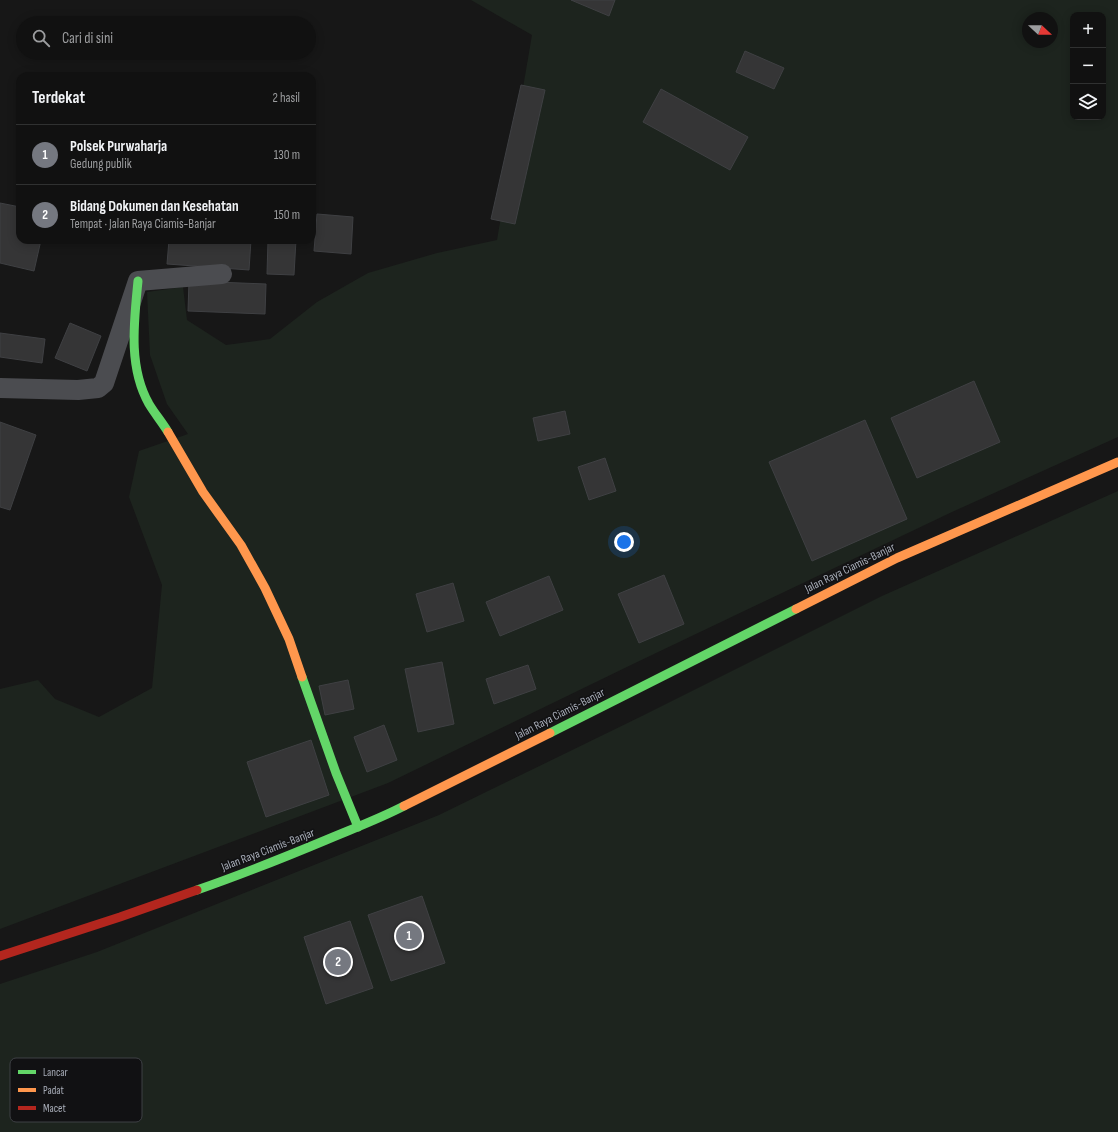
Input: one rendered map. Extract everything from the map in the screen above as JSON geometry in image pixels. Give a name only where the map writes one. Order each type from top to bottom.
[{"type":"main road","points":[[138,281],[134,324],[138,378],[149,404],[165,427],[203,492],[241,545],[265,588],[289,639],[336,773],[358,827]]},
{"type":"main road","name":"Jalan Raya Ciamis-Banjar","points":[[0,956],[120,917],[242,874],[382,817],[897,558],[1118,462]]},
{"type":"street","points":[[0,388],[78,390],[98,388],[104,383],[138,281],[222,274]]},
{"type":"shaded area","points":[[471,0],[1118,0],[1118,437],[952,512],[388,783],[0,929],[0,689],[38,680],[55,699],[99,717],[152,688],[162,585],[129,497],[139,451],[188,434],[167,404],[150,355],[147,292],[183,287],[187,320],[226,345],[270,339],[317,302],[368,273],[437,253],[497,240],[532,35]]},
{"type":"shaded area","points":[[1118,491],[1118,1132],[0,1132],[0,984],[97,952],[439,815],[644,715],[882,596]]},
{"type":"building","points":[[571,0],[615,0],[609,16]]},
{"type":"building","points":[[745,51],[784,68],[774,89],[736,72]]},
{"type":"building","points":[[521,85],[545,90],[515,224],[491,219]]},
{"type":"building","points":[[661,89],[748,137],[730,170],[643,122]]},
{"type":"building","points":[[0,203],[16,206],[16,244],[40,244],[34,271],[0,263]]},
{"type":"building","points":[[317,214],[353,217],[351,254],[314,251],[315,244],[316,244]]},
{"type":"building","points":[[169,244],[251,244],[249,270],[167,264]]},
{"type":"building","points":[[268,244],[296,244],[294,275],[267,274]]},
{"type":"building","points":[[189,281],[266,284],[265,314],[188,311]]},
{"type":"building","points":[[70,323],[101,336],[87,371],[55,358]]},
{"type":"building","points":[[0,333],[45,339],[42,363],[0,357]]},
{"type":"building","points":[[974,381],[1000,442],[917,478],[891,418]]},
{"type":"building","points":[[565,411],[570,434],[538,441],[533,418]]},
{"type":"building","points":[[865,420],[907,519],[812,561],[769,462]]},
{"type":"building","points":[[0,422],[36,435],[10,510],[0,507]]},
{"type":"building","points":[[605,458],[616,491],[589,500],[578,467]]},
{"type":"building","points":[[664,575],[684,624],[639,643],[618,594]]},
{"type":"building","points":[[549,576],[563,610],[500,636],[486,602]]},
{"type":"building","points":[[453,583],[464,621],[427,632],[416,594]]},
{"type":"building","points":[[442,662],[454,724],[418,732],[405,669]]},
{"type":"building","points":[[528,665],[536,689],[494,704],[486,679]]},
{"type":"building","points":[[348,680],[354,709],[325,715],[319,686]]},
{"type":"building","points":[[384,725],[397,760],[367,772],[354,737]]},
{"type":"building","points":[[311,740],[329,795],[266,817],[247,762]]},
{"type":"building","points":[[422,896],[445,963],[391,981],[368,915]]},
{"type":"building","points":[[350,921],[373,988],[326,1004],[304,937]]},
{"type":"traffic: fast","points":[[138,281],[134,328],[135,360],[142,390],[149,404],[168,432]]},
{"type":"traffic: fast","points":[[550,733],[796,609]]},
{"type":"traffic: fast","points":[[302,677],[336,773],[358,827]]},
{"type":"traffic: fast","points":[[197,890],[294,853],[375,820],[404,806]]},
{"type":"traffic: slow","points":[[168,432],[203,492],[241,545],[265,588],[289,639],[302,677]]},
{"type":"traffic: slow","points":[[796,609],[897,558],[1118,462]]},
{"type":"traffic: slow","points":[[404,806],[550,733]]},
{"type":"traffic: jam","points":[[0,956],[197,890]]},
{"type":"place","name":"Polsek Purwaharja","points":[[409,936]]},
{"type":"place","name":"Bidang Dokumen dan Kesehatan","points":[[338,962]]}]
